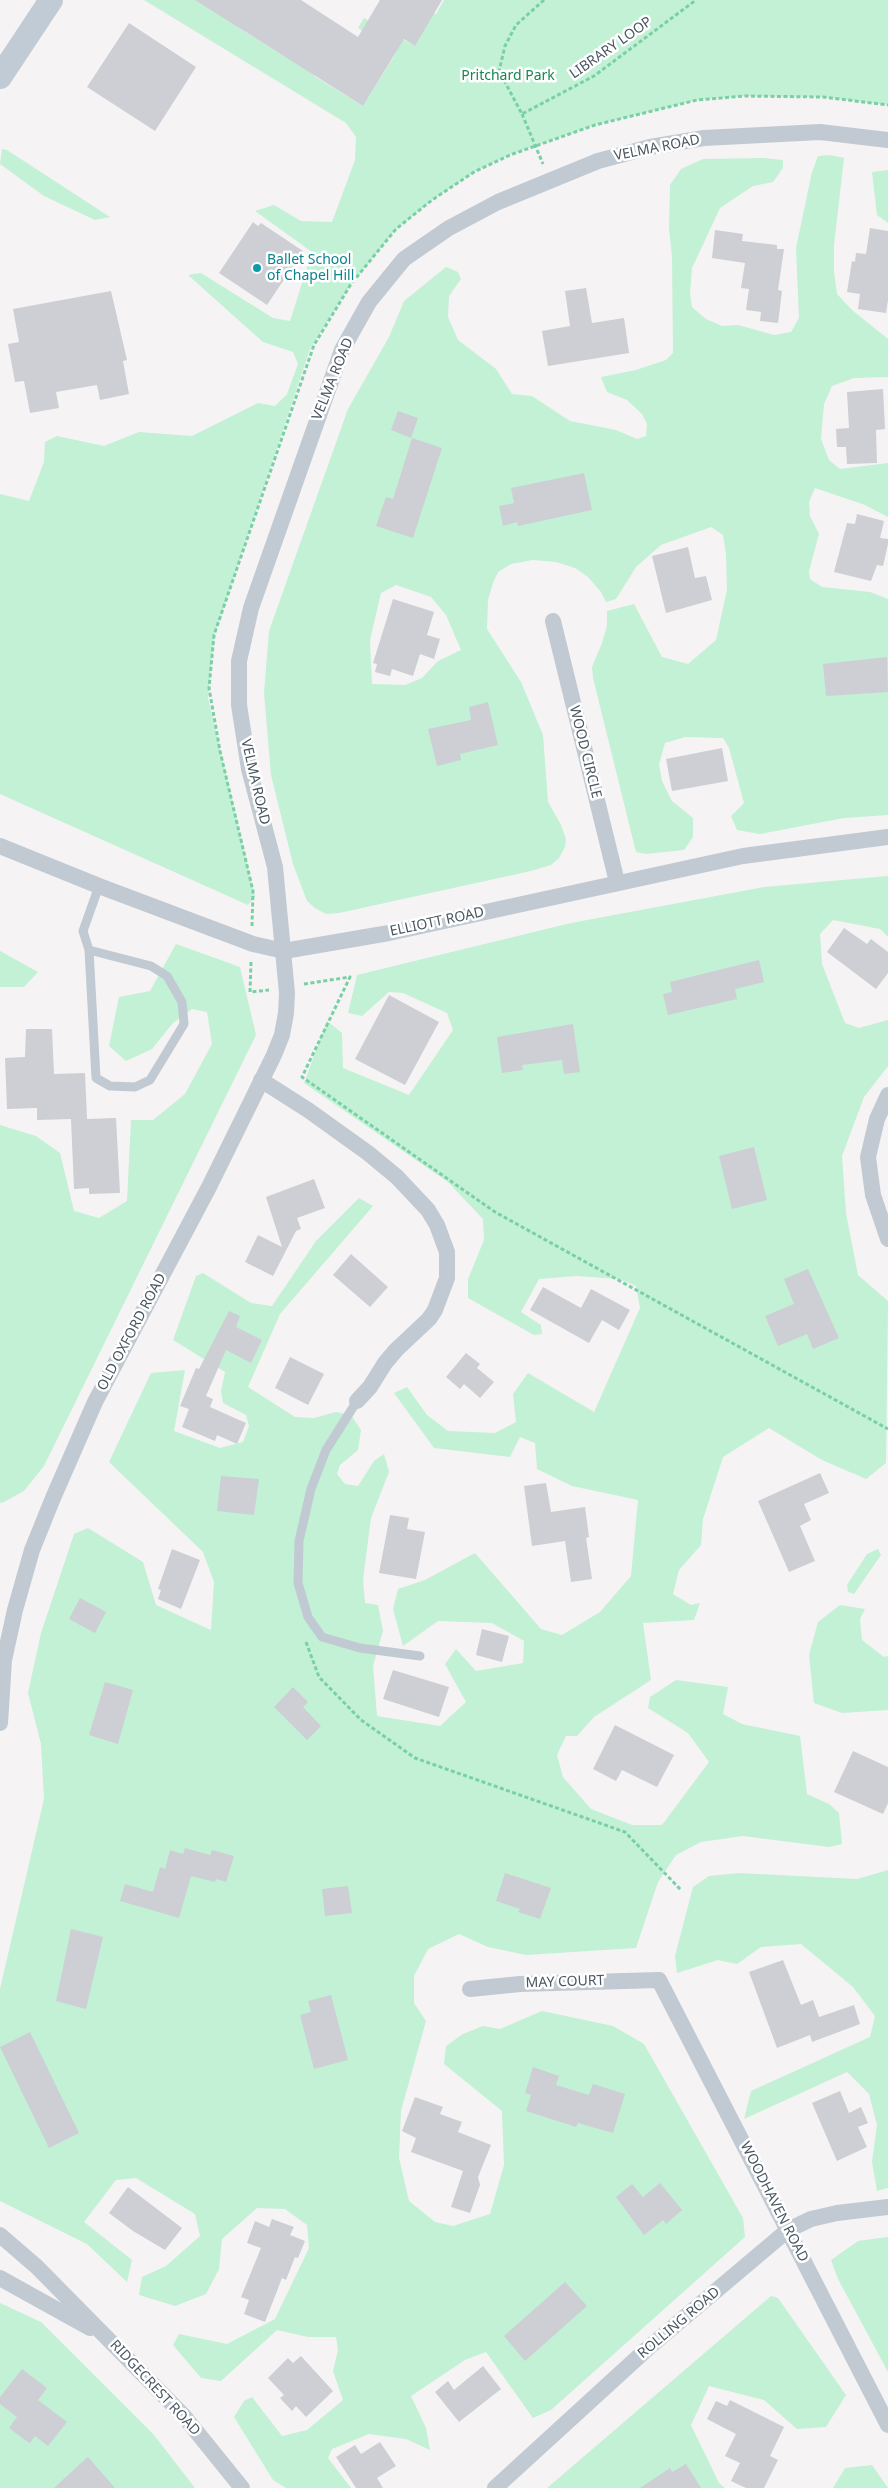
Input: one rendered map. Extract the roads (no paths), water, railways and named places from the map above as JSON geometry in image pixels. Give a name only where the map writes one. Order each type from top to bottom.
[{"type":"main road","points":[[0,77],[51,0]]},
{"type":"street","name":"VELMA ROAD","points":[[284,952],[275,866],[249,769],[239,705],[240,662],[251,608],[342,350],[369,302],[404,259],[441,233],[498,202],[598,161],[650,146],[704,138],[820,132],[888,140]]},
{"type":"street","name":"WOOD CIRCLE","points":[[553,621],[617,882]]},
{"type":"street","name":"ELLIOTT ROAD","points":[[0,846],[99,886],[253,944],[284,952],[389,933],[617,882],[744,856],[888,837]]},
{"type":"street","name":"OLD OXFORD ROAD","points":[[0,1723],[4,1660],[15,1610],[32,1550],[95,1402],[209,1187],[274,1055],[286,1013],[284,952]]},
{"type":"street","points":[[261,1080],[308,1110],[397,1176],[428,1210],[437,1225],[447,1252],[447,1278],[430,1319],[396,1350],[385,1363],[370,1387],[357,1401]]},
{"type":"street","points":[[888,1094],[877,1119],[868,1157],[874,1195],[888,1239]]},
{"type":"street","name":"MAY COURT","points":[[470,1989],[520,1984],[659,1980]]},
{"type":"street","name":"WOODHAVEN ROAD","points":[[659,1980],[888,2425]]},
{"type":"street","name":"ROLLING ROAD","points":[[494,2488],[647,2349],[788,2230],[811,2219],[836,2213],[888,2207]]},
{"type":"street","name":"RIDGECREST ROAD","points":[[0,2235],[37,2266],[184,2415],[242,2488]]},
{"type":"street","name":"RIDGECREST ROAD","points":[[0,2278],[105,2336]]},
{"type":"lane","points":[[89,950],[151,966],[168,976],[182,1002],[184,1024],[150,1080],[135,1087],[110,1086],[96,1078],[89,950],[84,931],[99,886]]},
{"type":"lane","points":[[357,1401],[326,1450],[310,1489],[299,1541],[298,1583],[308,1617],[322,1637],[360,1648],[420,1656]]},
{"type":"place","name":"Ballet School of Chapel Hill","points":[[257,268]]},
{"type":"park label","name":"Pritchard Park","points":[[508,76]]}]
